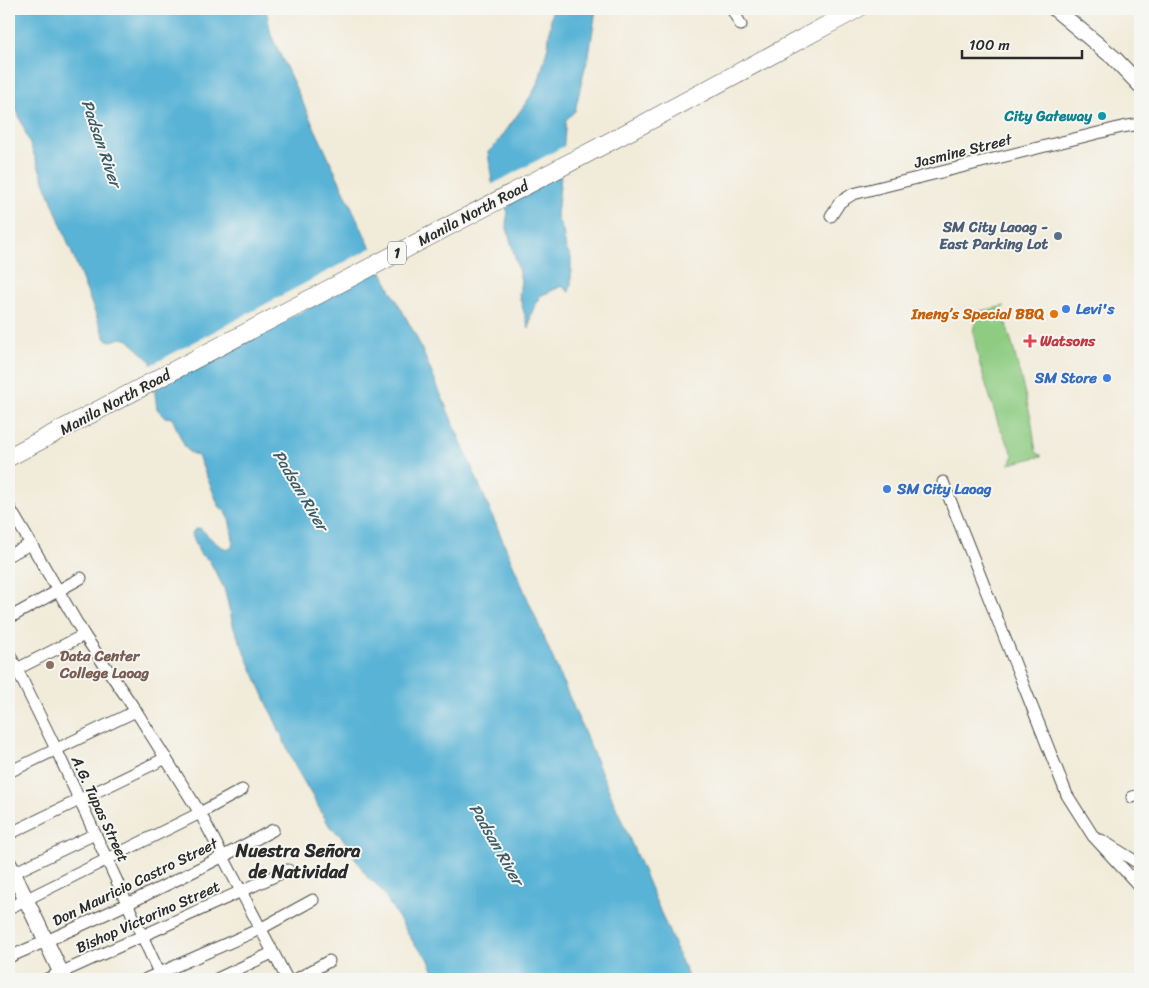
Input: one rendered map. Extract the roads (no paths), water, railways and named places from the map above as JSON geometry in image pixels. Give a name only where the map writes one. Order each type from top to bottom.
[{"type":"highway","name":"Manila North Road","points":[[9,457],[649,121],[839,9]]},
{"type":"highway","name":"Manila North Road","points":[[9,447],[781,44],[857,9]]},
{"type":"main road","points":[[1055,9],[1114,58],[1140,85]]},
{"type":"main road","points":[[10,871],[46,941],[57,977]]},
{"type":"street","points":[[732,9],[741,25]]},
{"type":"street","name":"Jasmine Street","points":[[831,216],[840,202],[852,194],[1140,124]]},
{"type":"street","points":[[943,482],[1067,794],[1093,836],[1113,860],[1140,887]]},
{"type":"street","points":[[9,507],[84,634],[136,711],[200,813],[224,856],[286,979]]},
{"type":"street","points":[[9,554],[31,544]]},
{"type":"street","points":[[9,618],[81,578]]},
{"type":"street","points":[[13,671],[84,634]]},
{"type":"street","name":"A.G. Tupas Street","points":[[9,653],[13,671],[56,749],[161,976]]},
{"type":"street","points":[[9,772],[136,711]]},
{"type":"street","points":[[9,834],[166,758]]},
{"type":"street","points":[[9,908],[200,813],[242,790]]},
{"type":"street","name":"Don Mauricio Castro Street","points":[[9,957],[127,903],[273,830]]},
{"type":"street","points":[[10,871],[95,834]]},
{"type":"street","points":[[1093,836],[1135,861],[1140,861]]},
{"type":"street","name":"Bishop Victorino Street","points":[[57,977],[288,870]]},
{"type":"street","points":[[146,979],[161,976],[260,929],[314,900]]},
{"type":"street","points":[[217,979],[272,953]]},
{"type":"street","points":[[297,979],[329,961]]},
{"type":"water","name":"Padsan River","points":[[9,9],[266,9],[271,35],[389,287],[416,336],[689,979],[437,979],[428,958],[415,945],[382,891],[368,878],[342,837],[330,827],[295,766],[234,628],[224,588],[209,560],[200,554],[192,534],[194,530],[200,528],[223,548],[232,548],[233,539],[229,518],[226,512],[219,506],[198,456],[189,452],[184,445],[172,418],[165,417],[157,409],[151,362],[128,340],[122,338],[111,341],[106,339],[99,323],[9,90]]},
{"type":"water","points":[[552,9],[596,9],[589,56],[575,111],[566,120],[557,217],[563,231],[566,249],[571,257],[571,284],[569,292],[562,286],[540,296],[531,314],[529,329],[519,295],[521,280],[506,224],[508,212],[492,182],[488,152],[498,142],[538,84],[548,46]]},
{"type":"place","name":"City Gateway","points":[[1102,116]]},
{"type":"place","name":"SM City Laoag - East Parking Lot","points":[[1058,236]]},
{"type":"place","name":"Levi's","points":[[1066,309]]},
{"type":"place","name":"Ineng’s Special BBQ","points":[[1054,314]]},
{"type":"place","name":"Watsons","points":[[1030,341]]},
{"type":"place","name":"SM Store","points":[[1107,378]]},
{"type":"place","name":"SM City Laoag","points":[[887,489]]},
{"type":"place","name":"Data Center College Laoag","points":[[50,665]]},
{"type":"district","name":"Nuestra Señora de Natividad","points":[[298,861]]}]
